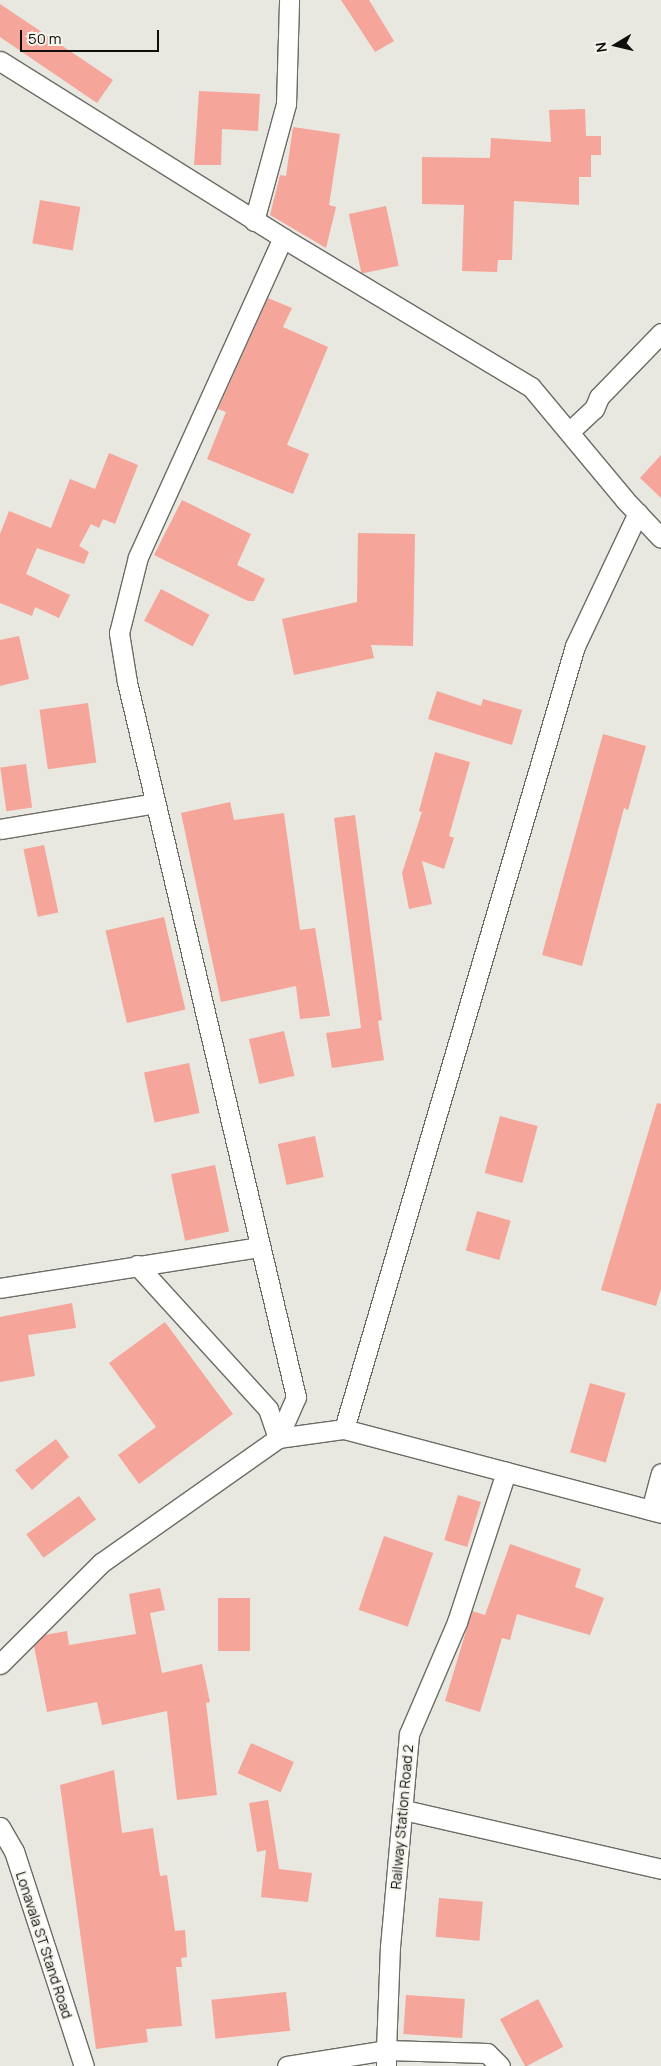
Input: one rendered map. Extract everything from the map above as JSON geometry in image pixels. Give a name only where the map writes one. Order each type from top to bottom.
[{"type":"street","points":[[254,221],[286,104],[289,0]]},
{"type":"street","points":[[0,61],[254,221],[531,387],[661,538]]},
{"type":"street","points":[[278,1438],[296,1397],[155,803],[127,682],[119,633],[138,557],[283,238]]},
{"type":"street","points":[[569,432],[594,409],[599,398],[661,333]]},
{"type":"street","points":[[344,1429],[575,646],[638,513]]},
{"type":"street","points":[[0,829],[155,803]]},
{"type":"street","points":[[0,1288],[259,1247]]},
{"type":"street","points":[[137,1265],[268,1409],[278,1438]]},
{"type":"street","points":[[0,1664],[101,1563],[278,1438],[344,1429],[656,1511],[661,1473]]},
{"type":"street","name":"Railway Station Road 2","points":[[386,2058],[390,1947],[404,1810],[408,1734],[457,1622],[506,1472]]},
{"type":"street","points":[[404,1810],[661,1868]]},
{"type":"street","name":"Lonavala ST Stand Road","points":[[0,1827],[14,1851],[84,2066]]},
{"type":"street","points":[[287,2066],[386,2058],[487,2053],[500,2066]]},
{"type":"building","points":[[341,0],[369,0],[394,41],[375,52]]},
{"type":"building","points":[[0,4],[113,80],[97,103],[0,37]]},
{"type":"building","points":[[199,91],[260,94],[258,131],[222,129],[221,165],[194,165]]},
{"type":"building","points":[[585,109],[586,136],[601,136],[601,155],[591,155],[591,177],[579,177],[579,205],[514,201],[512,260],[498,260],[497,272],[462,271],[464,205],[422,204],[422,157],[490,158],[491,138],[551,142],[549,110]]},
{"type":"building","points":[[293,127],[340,134],[329,205],[336,207],[326,248],[270,215],[280,175],[286,176]]},
{"type":"building","points":[[40,200],[80,207],[73,250],[32,243]]},
{"type":"building","points":[[386,206],[399,266],[362,274],[349,214]]},
{"type":"building","points":[[268,298],[292,308],[283,327],[328,347],[287,445],[309,454],[293,494],[207,459],[226,412],[218,409]]},
{"type":"building","points":[[109,453],[138,465],[115,524],[103,519],[99,528],[91,524],[79,546],[89,552],[84,564],[37,548],[26,574],[70,595],[59,618],[35,607],[32,616],[0,603],[0,534],[9,511],[51,528],[70,479],[95,489]]},
{"type":"building","points":[[661,455],[661,498],[640,478]]},
{"type":"building","points":[[182,500],[251,534],[237,565],[265,579],[254,601],[248,601],[154,555]]},
{"type":"building","points":[[358,533],[415,534],[413,646],[371,645],[374,658],[294,675],[282,619],[357,602]]},
{"type":"building","points":[[161,589],[210,615],[193,647],[144,621]]},
{"type":"building","points":[[19,636],[29,679],[0,686],[0,640]]},
{"type":"building","points":[[437,691],[481,706],[483,699],[522,710],[512,745],[428,719]]},
{"type":"building","points":[[88,703],[96,762],[48,769],[39,710]]},
{"type":"building","points":[[603,734],[646,746],[628,810],[624,808],[582,966],[542,955]]},
{"type":"building","points":[[435,752],[470,762],[449,836],[454,838],[444,869],[422,861],[432,904],[409,909],[402,873],[422,812],[419,811]]},
{"type":"building","points":[[26,764],[32,808],[6,811],[0,768]]},
{"type":"building","points":[[230,802],[234,820],[284,813],[300,930],[315,928],[330,1016],[300,1019],[296,986],[221,1002],[181,813]]},
{"type":"building","points":[[355,815],[382,1020],[378,1021],[384,1060],[332,1068],[326,1033],[361,1028],[334,818]]},
{"type":"building","points":[[44,845],[58,912],[38,917],[23,849]]},
{"type":"building","points":[[164,917],[185,1010],[127,1023],[106,930]]},
{"type":"building","points":[[284,1031],[294,1076],[259,1084],[249,1039]]},
{"type":"building","points":[[189,1063],[200,1113],[155,1122],[144,1073]]},
{"type":"building","points":[[657,1103],[661,1104],[661,1289],[656,1306],[601,1290]]},
{"type":"building","points":[[500,1116],[538,1126],[522,1183],[485,1173]]},
{"type":"building","points":[[315,1136],[324,1177],[287,1185],[278,1144]]},
{"type":"building","points":[[215,1165],[229,1232],[185,1241],[171,1174]]},
{"type":"building","points":[[477,1211],[511,1221],[499,1260],[466,1250]]},
{"type":"building","points":[[72,1303],[76,1328],[28,1335],[35,1376],[0,1382],[0,1317]]},
{"type":"building","points":[[165,1322],[233,1414],[139,1484],[118,1455],[156,1427],[109,1363]]},
{"type":"building","points":[[590,1383],[626,1393],[606,1462],[570,1452]]},
{"type":"building","points":[[56,1439],[69,1457],[32,1490],[15,1470]]},
{"type":"building","points":[[458,1495],[481,1502],[467,1547],[444,1540]]},
{"type":"building","points":[[79,1496],[96,1519],[43,1558],[26,1534]]},
{"type":"building","points":[[384,1536],[433,1553],[408,1627],[359,1610]]},
{"type":"building","points":[[510,1544],[581,1569],[575,1587],[604,1598],[590,1635],[517,1614],[510,1640],[502,1638],[480,1712],[445,1701],[472,1611],[485,1615]]},
{"type":"building","points":[[160,1588],[165,1610],[150,1613],[162,1673],[202,1664],[210,1702],[206,1703],[217,1795],[177,1800],[167,1711],[102,1725],[97,1702],[47,1712],[34,1646],[45,1635],[67,1631],[69,1645],[136,1634],[129,1594]]},
{"type":"building","points":[[218,1598],[250,1598],[250,1651],[218,1651]]},
{"type":"building","points":[[251,1743],[294,1762],[281,1792],[238,1773]]},
{"type":"building","points":[[114,1770],[122,1833],[153,1828],[160,1876],[167,1875],[175,1931],[185,1930],[187,1957],[181,1958],[182,1967],[176,1967],[182,2026],[146,2029],[148,2042],[96,2049],[60,1785]]},
{"type":"building","points":[[268,1800],[279,1869],[312,1873],[308,1902],[261,1897],[266,1850],[257,1852],[249,1803]]},
{"type":"building","points":[[439,1898],[483,1902],[479,1941],[436,1937]]},
{"type":"building","points":[[286,1992],[290,2031],[215,2039],[211,2000]]},
{"type":"building","points":[[406,1995],[465,1999],[462,2038],[403,2034]]},
{"type":"building","points":[[538,1999],[563,2047],[525,2066],[500,2019]]}]
